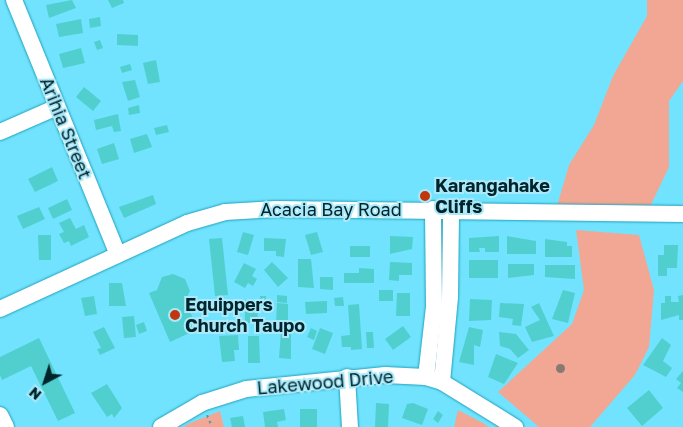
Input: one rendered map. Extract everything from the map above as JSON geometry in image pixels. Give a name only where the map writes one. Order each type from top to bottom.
[{"type":"street","name":"Arihia Street","points":[[14,0],[118,255]]},
{"type":"street","points":[[0,132],[57,107]]},
{"type":"street","points":[[433,210],[434,268],[440,329],[442,382]]},
{"type":"street","points":[[426,377],[440,329],[451,268],[451,210]]},
{"type":"street","name":"Acacia Bay Road","points":[[0,309],[187,223],[225,212],[451,210],[683,214]]},
{"type":"street","points":[[434,268],[451,268]]},
{"type":"street","points":[[347,377],[350,427]]},
{"type":"street","name":"Lakewood Drive","points":[[161,427],[202,403],[231,393],[347,377],[426,377],[442,382],[515,427]]},
{"type":"street","points":[[0,415],[6,427]]},
{"type":"shaded area","points":[[647,0],[683,0],[683,81],[669,101],[669,167],[646,215],[555,213],[569,165],[594,125],[613,76],[647,16]]},
{"type":"shaded area","points":[[576,230],[639,235],[654,290],[649,347],[635,375],[590,427],[539,427],[498,392],[572,324],[584,290]]},
{"type":"shaded area","points":[[458,410],[485,424],[488,427],[454,427]]},
{"type":"shaded area","points":[[220,411],[224,427],[184,427],[188,424]]},
{"type":"building","points":[[72,0],[76,8],[49,18],[46,5]]},
{"type":"building","points":[[108,0],[123,0],[124,3],[112,8]]},
{"type":"building","points":[[100,17],[101,26],[90,28],[89,19]]},
{"type":"building","points":[[81,19],[83,33],[59,37],[56,24]]},
{"type":"building","points":[[117,34],[138,35],[138,46],[117,45]]},
{"type":"building","points":[[100,40],[103,48],[97,50],[94,42]]},
{"type":"building","points":[[81,48],[85,63],[63,68],[59,54]]},
{"type":"building","points":[[156,60],[160,82],[148,84],[143,63]]},
{"type":"building","points":[[130,64],[132,70],[122,73],[120,67]]},
{"type":"building","points":[[135,80],[140,97],[128,101],[122,82]]},
{"type":"building","points":[[84,87],[101,101],[93,111],[76,97]]},
{"type":"building","points":[[139,105],[140,113],[129,115],[128,108]]},
{"type":"building","points":[[118,114],[121,131],[114,132],[112,126],[96,130],[94,120]]},
{"type":"building","points":[[167,125],[169,132],[156,135],[154,128]]},
{"type":"building","points":[[147,134],[152,147],[134,153],[130,139]]},
{"type":"building","points":[[114,143],[119,159],[102,164],[97,149]]},
{"type":"building","points":[[52,167],[58,181],[35,192],[28,179]]},
{"type":"building","points":[[153,195],[156,204],[124,218],[119,207]]},
{"type":"building","points":[[67,199],[72,210],[53,219],[48,208]]},
{"type":"building","points":[[39,207],[45,219],[23,229],[17,216]]},
{"type":"building","points":[[70,218],[76,229],[84,225],[89,237],[71,246],[69,241],[64,243],[59,234],[64,232],[59,223]]},
{"type":"building","points":[[243,232],[254,235],[248,255],[237,252]]},
{"type":"building","points":[[317,232],[323,252],[311,255],[305,235]]},
{"type":"building","points":[[38,235],[51,235],[51,260],[39,260]]},
{"type":"building","points":[[390,236],[413,237],[412,249],[390,254]]},
{"type":"building","points":[[499,236],[499,252],[485,252],[485,248],[479,248],[480,252],[469,252],[469,238]]},
{"type":"building","points":[[507,236],[536,241],[536,254],[507,254]]},
{"type":"building","points":[[222,238],[228,295],[215,296],[209,239]]},
{"type":"building","points":[[264,238],[286,239],[284,257],[276,256],[276,251],[264,251]]},
{"type":"building","points":[[545,239],[567,242],[567,246],[572,246],[572,257],[545,257]]},
{"type":"building","points":[[664,245],[678,245],[677,268],[667,268],[667,276],[658,276],[658,255],[664,255]]},
{"type":"building","points":[[350,246],[370,246],[370,257],[350,257]]},
{"type":"building","points":[[298,259],[311,259],[314,288],[298,287]]},
{"type":"building","points":[[469,260],[498,260],[498,278],[469,278]]},
{"type":"building","points":[[272,262],[288,278],[278,287],[264,270]]},
{"type":"building","points":[[390,262],[412,263],[412,275],[399,275],[399,281],[389,280]]},
{"type":"building","points":[[244,263],[256,269],[252,276],[257,279],[253,286],[248,283],[245,288],[234,282]]},
{"type":"building","points":[[508,264],[534,264],[534,275],[508,278]]},
{"type":"building","points":[[545,265],[575,265],[575,279],[545,277]]},
{"type":"building","points":[[359,268],[374,269],[374,283],[344,283],[344,273],[359,273]]},
{"type":"building","name":"Equippers Church Taupo","points":[[173,274],[185,279],[190,291],[185,301],[198,329],[170,342],[149,293],[157,290],[162,277]]},
{"type":"building","points":[[320,277],[333,277],[333,290],[320,289]]},
{"type":"building","points":[[109,283],[122,283],[126,306],[109,306]]},
{"type":"building","points":[[379,290],[393,290],[393,301],[379,301]]},
{"type":"building","points":[[563,290],[575,293],[568,323],[552,319]]},
{"type":"building","points":[[397,293],[410,293],[410,316],[396,316]]},
{"type":"building","points":[[277,295],[287,296],[287,303],[277,302]]},
{"type":"building","points":[[683,295],[683,320],[679,320],[679,315],[661,320],[661,303],[665,303],[665,296],[671,296],[671,302],[679,302],[678,296]]},
{"type":"building","points":[[94,296],[97,314],[85,316],[81,298]]},
{"type":"building","points":[[260,296],[266,296],[267,307],[261,307]]},
{"type":"building","points":[[343,297],[344,306],[335,306],[334,298]]},
{"type":"building","points":[[470,299],[492,300],[491,320],[469,321]]},
{"type":"building","points":[[245,300],[257,300],[258,323],[245,323]]},
{"type":"building","points":[[327,301],[327,313],[306,314],[305,302]]},
{"type":"building","points":[[277,303],[288,304],[288,325],[276,324]]},
{"type":"building","points":[[500,303],[524,304],[521,326],[512,325],[513,319],[499,317]]},
{"type":"building","points":[[539,303],[554,336],[532,342],[525,327],[540,320],[531,307]]},
{"type":"building","points":[[359,304],[362,349],[351,350],[351,347],[342,347],[341,336],[350,335],[348,305]]},
{"type":"building","points":[[134,316],[136,337],[124,338],[122,317]]},
{"type":"building","points":[[144,322],[147,331],[139,334],[136,325]]},
{"type":"building","points":[[403,326],[411,337],[393,350],[385,339]]},
{"type":"building","points":[[104,327],[115,348],[100,355],[97,349],[101,348],[93,332]]},
{"type":"building","points":[[469,327],[483,330],[480,347],[474,345],[474,365],[459,362]]},
{"type":"building","points":[[311,328],[317,331],[314,340],[307,337]]},
{"type":"building","points":[[320,328],[333,333],[325,354],[312,349]]},
{"type":"building","points":[[281,332],[291,332],[291,359],[279,358]]},
{"type":"building","points":[[366,332],[373,332],[374,348],[367,348]]},
{"type":"building","points":[[499,332],[516,334],[529,350],[518,358],[510,349],[500,346]]},
{"type":"building","points":[[238,335],[239,350],[234,350],[235,361],[222,362],[219,336]]},
{"type":"building","points":[[248,336],[259,336],[260,363],[248,363]]},
{"type":"building","points":[[39,338],[75,413],[58,421],[31,366],[2,380],[0,375],[0,357]]},
{"type":"building","points":[[662,338],[671,345],[663,361],[672,368],[666,377],[643,365]]},
{"type":"building","points":[[496,354],[518,363],[504,384],[488,377]]},
{"type":"building","points":[[683,371],[683,392],[677,388],[681,383],[676,379]]},
{"type":"building","points":[[107,384],[122,408],[114,418],[112,414],[107,417],[91,393]]},
{"type":"building","points":[[649,390],[663,408],[642,426],[627,408]]},
{"type":"building","points":[[376,403],[389,404],[388,427],[375,427]]},
{"type":"building","points":[[413,403],[428,409],[422,425],[402,418],[407,404]]},
{"type":"building","points":[[284,409],[286,420],[277,422],[278,427],[265,427],[263,412]]},
{"type":"building","points":[[300,409],[317,409],[317,427],[300,427]]},
{"type":"building","points":[[438,411],[443,415],[438,423],[433,419]]},
{"type":"building","points":[[243,416],[245,427],[232,427],[230,418]]},
{"type":"place","name":"Karangahake Cliffs","points":[[425,196]]},
{"type":"place","name":"Equippers Church Taupo","points":[[175,315]]}]
